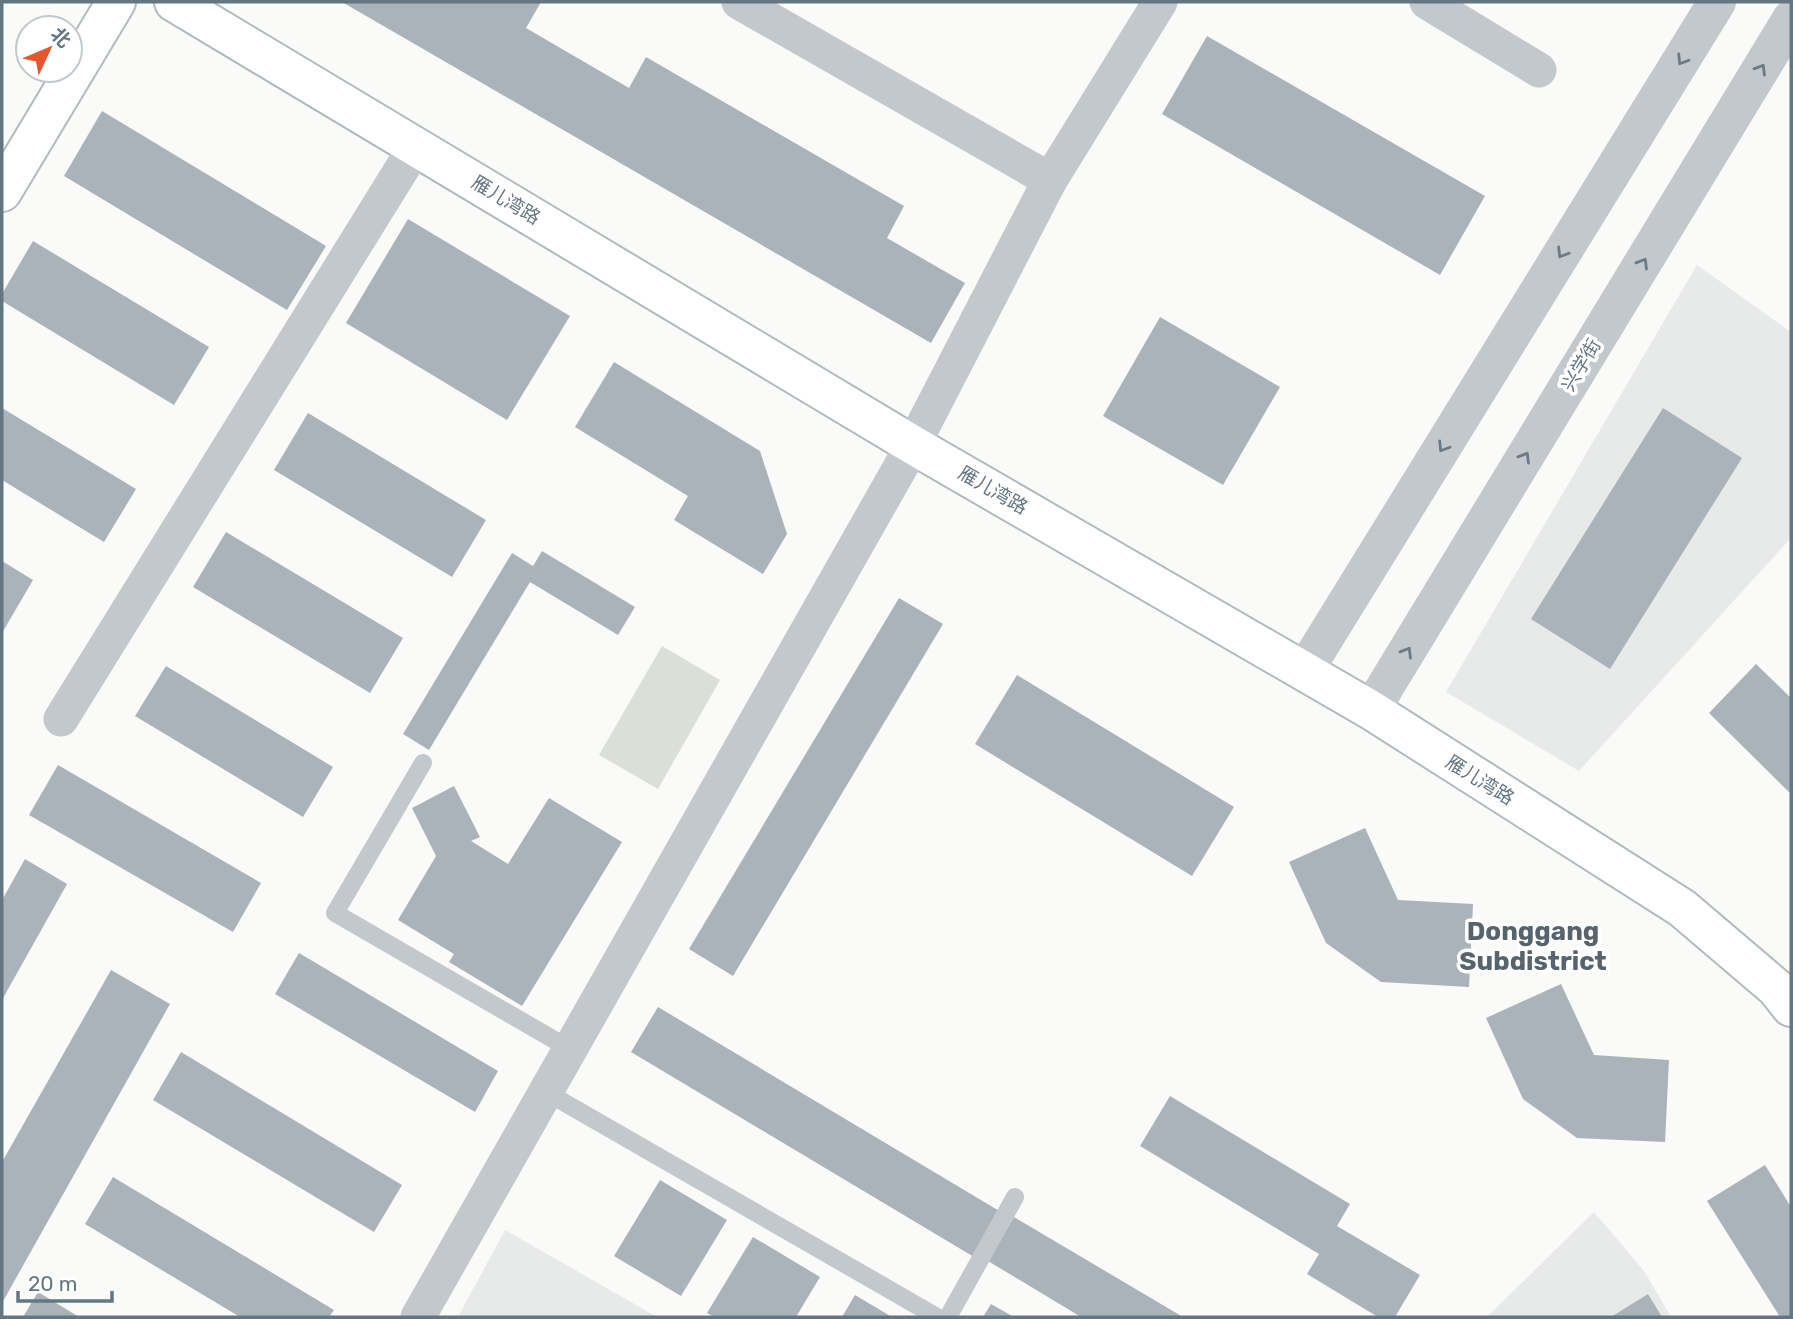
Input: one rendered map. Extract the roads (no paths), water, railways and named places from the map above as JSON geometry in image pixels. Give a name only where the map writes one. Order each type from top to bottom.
[{"type":"main road","points":[[2,192],[116,2]]},
{"type":"main road","name":"雁儿湾路","points":[[174,2],[913,444],[1371,710],[1682,908],[1776,988],[1791,1007]]},
{"type":"street","points":[[739,2],[1050,180]]},
{"type":"street","points":[[418,1317],[913,444],[1050,180],[1160,2]]},
{"type":"street","points":[[1427,2],[1539,70]]},
{"type":"street","points":[[1304,670],[1717,2]]},
{"type":"street","name":"兴学街","points":[[1371,710],[1791,19]]},
{"type":"street","points":[[61,719],[416,146]]},
{"type":"lane","points":[[423,763],[335,913],[570,1049]]},
{"type":"lane","points":[[545,1092],[937,1317]]},
{"type":"lane","points":[[948,1317],[1016,1197]]},
{"type":"district","name":"Donggang Subdistrict","points":[[1533,946]]}]
